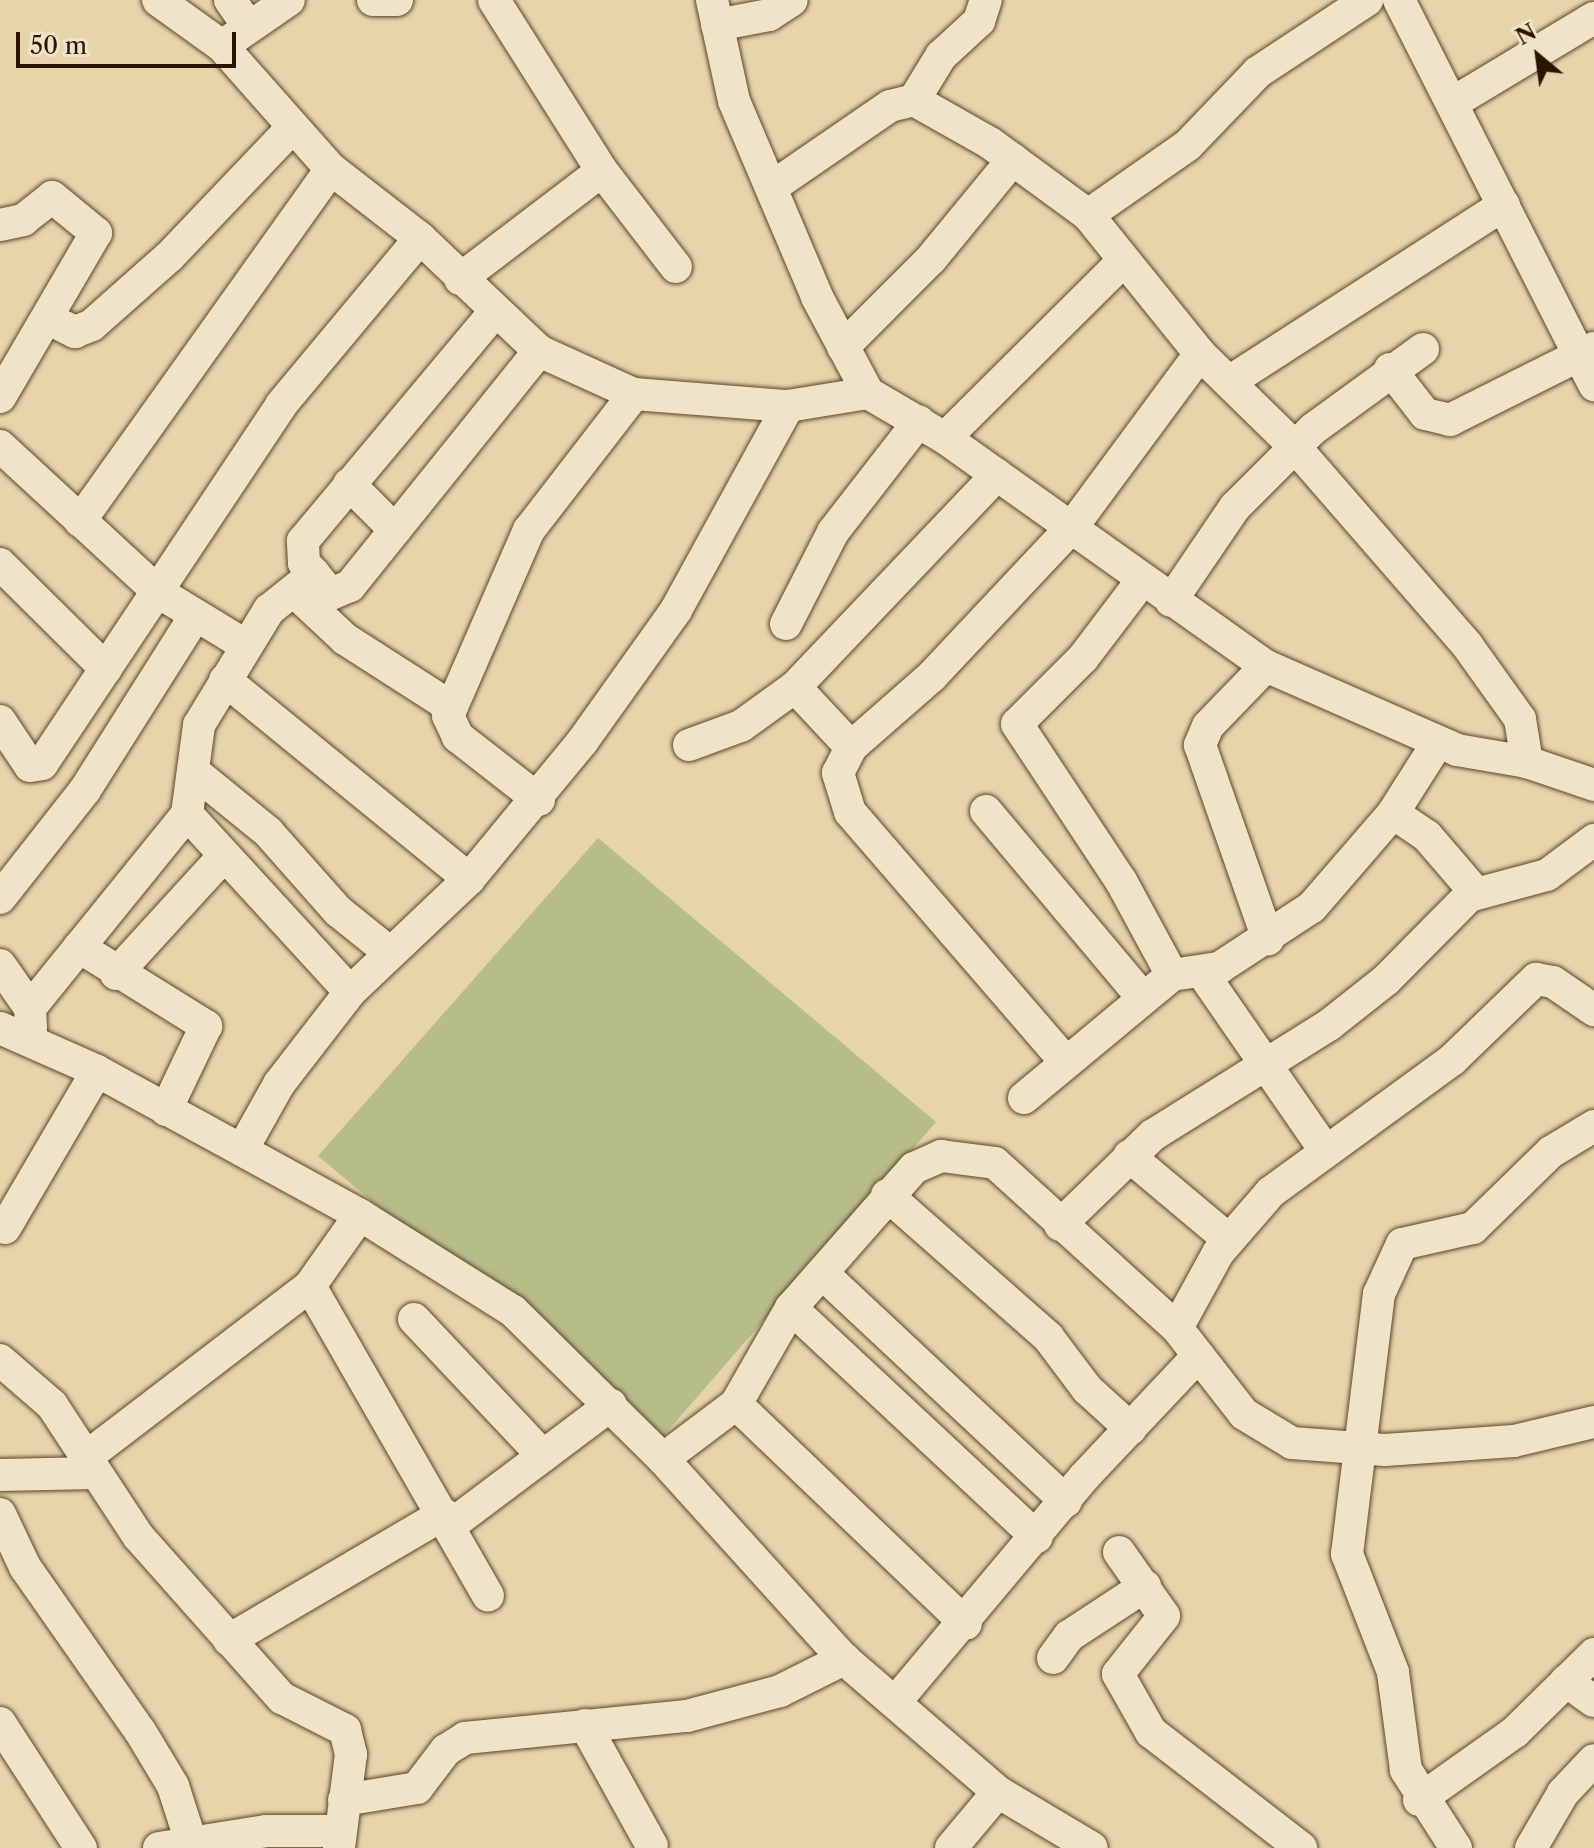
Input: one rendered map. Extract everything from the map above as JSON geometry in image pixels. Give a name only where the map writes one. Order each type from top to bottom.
[{"type":"street","points":[[158,0],[222,46],[331,169],[420,238],[493,314],[539,351],[634,394],[788,406],[868,393]]},
{"type":"street","points":[[230,0],[249,27]]},
{"type":"street","points":[[222,46],[289,0]]},
{"type":"street","points":[[373,0],[397,0]]},
{"type":"street","points":[[494,0],[602,171],[676,267]]},
{"type":"street","points":[[792,0],[769,15],[714,12],[734,101],[843,347],[868,393],[932,430],[1072,527],[1140,583],[1266,666],[1438,742],[1527,762],[1594,785]]},
{"type":"street","points":[[772,187],[890,106],[914,100],[941,56],[979,21],[986,0]]},
{"type":"street","points":[[1088,215],[1188,145],[1258,72],[1367,0]]},
{"type":"street","points":[[1399,0],[1454,102],[1504,205],[1586,353],[1594,385]]},
{"type":"street","points":[[1454,102],[1594,18]]},
{"type":"street","points":[[914,100],[1013,159],[1088,215],[1200,354],[1295,447],[1467,645],[1520,719],[1527,762]]},
{"type":"street","points":[[51,320],[75,332],[92,325],[170,256],[292,128]]},
{"type":"street","points":[[843,347],[931,259],[1013,159]]},
{"type":"street","points":[[80,521],[331,169]]},
{"type":"street","points":[[460,279],[602,171]]},
{"type":"street","points":[[0,225],[23,220],[52,197],[95,230],[51,320],[0,397]]},
{"type":"street","points":[[1229,382],[1504,205]]},
{"type":"street","points":[[0,721],[30,766],[40,766],[314,359],[420,238]]},
{"type":"street","points":[[786,624],[833,532],[932,430],[1124,260]]},
{"type":"street","points":[[451,707],[345,639],[305,584],[303,541],[493,314]]},
{"type":"street","points":[[1171,601],[1235,507],[1295,447],[1390,369],[1423,349]]},
{"type":"street","points":[[305,584],[331,594],[343,591],[539,351]]},
{"type":"street","points":[[1390,369],[1425,414],[1450,420],[1512,384],[1586,353]]},
{"type":"street","points":[[1065,1061],[850,812],[838,773],[851,747],[932,676],[1072,527],[1200,354]]},
{"type":"street","points":[[539,800],[458,737],[448,724],[451,707],[529,530],[634,394]]},
{"type":"street","points":[[242,1150],[279,1084],[350,992],[469,879],[539,800],[676,610],[788,406]]},
{"type":"street","points":[[0,446],[158,592],[245,645]]},
{"type":"street","points":[[689,745],[741,726],[795,687],[997,475]]},
{"type":"street","points":[[349,484],[395,530]]},
{"type":"street","points":[[0,564],[106,669]]},
{"type":"street","points":[[1140,583],[1083,658],[1017,724],[1121,881],[1188,974],[1263,1066],[1324,1149]]},
{"type":"street","points":[[30,1008],[187,814],[199,725],[245,645],[275,603],[305,584]]},
{"type":"street","points":[[0,898],[85,790],[195,616]]},
{"type":"street","points":[[1266,666],[1208,726],[1200,745],[1268,939]]},
{"type":"street","points":[[225,680],[469,879]]},
{"type":"street","points":[[795,687],[851,747]]},
{"type":"street","points":[[1024,1098],[1141,996],[1268,939],[1336,883],[1393,813],[1438,742]]},
{"type":"street","points":[[193,771],[268,832],[338,911],[390,953]]},
{"type":"street","points":[[986,811],[1141,996]]},
{"type":"street","points":[[1393,813],[1427,836],[1475,892]]},
{"type":"street","points":[[187,814],[221,859],[350,992]]},
{"type":"street","points":[[1060,1225],[1129,1156],[1386,980],[1475,892],[1547,875],[1594,840]]},
{"type":"street","points":[[116,974],[221,859]]},
{"type":"street","points":[[79,947],[116,974],[206,1026],[166,1110]]},
{"type":"street","points":[[0,965],[30,1008],[33,1043]]},
{"type":"street","points":[[1177,1328],[1228,1239],[1324,1149],[1452,1060],[1536,979],[1553,982],[1594,1010]]},
{"type":"street","points":[[0,1028],[97,1071],[360,1215],[513,1311],[663,1459],[844,1659],[897,1700],[998,1792],[1092,1848]]},
{"type":"street","points":[[5,1228],[97,1071]]},
{"type":"street","points":[[1456,1848],[1419,1800],[1406,1770],[1393,1672],[1347,1554],[1359,1447],[1391,1256],[1412,1238],[1473,1228],[1551,1152],[1594,1126]]},
{"type":"street","points":[[1129,1156],[1228,1239]]},
{"type":"street","points":[[663,1459],[736,1404],[791,1308],[887,1195],[929,1157],[988,1160],[1177,1328],[1263,1428],[1292,1443],[1359,1447],[1514,1441],[1594,1422]]},
{"type":"street","points":[[887,1195],[1048,1337],[1087,1389],[1131,1429]]},
{"type":"street","points":[[0,1475],[90,1465],[310,1286],[360,1215]]},
{"type":"street","points":[[822,1273],[1066,1501]]},
{"type":"street","points":[[310,1286],[488,1595]]},
{"type":"street","points":[[791,1308],[1037,1537]]},
{"type":"street","points":[[414,1319],[543,1456]]},
{"type":"street","points":[[897,1700],[966,1624],[1066,1501],[1198,1356]]},
{"type":"street","points":[[0,1360],[52,1405],[90,1465],[229,1640],[292,1706],[345,1730],[351,1754],[341,1826]]},
{"type":"street","points":[[736,1404],[966,1624]]},
{"type":"street","points":[[229,1640],[447,1520],[543,1456],[611,1405]]},
{"type":"street","points":[[0,1514],[25,1567],[173,1786],[197,1843]]},
{"type":"street","points":[[1119,1552],[1164,1616],[1120,1667],[1129,1695],[1164,1747],[1215,1775],[1301,1848]]},
{"type":"street","points":[[1053,1658],[1069,1636],[1145,1586]]},
{"type":"street","points":[[1419,1800],[1515,1732],[1594,1654]]},
{"type":"street","points":[[159,1848],[341,1826],[417,1788],[446,1750],[465,1738],[701,1712],[780,1691],[844,1659]]},
{"type":"street","points":[[1566,1681],[1594,1701]]},
{"type":"street","points":[[0,1723],[81,1848]]},
{"type":"street","points":[[585,1725],[652,1846]]},
{"type":"street","points":[[1531,1848],[1563,1793],[1594,1760]]},
{"type":"street","points":[[951,1848],[998,1792]]},
{"type":"green space","points":[[598,838],[936,1122],[659,1441],[318,1156]]}]
